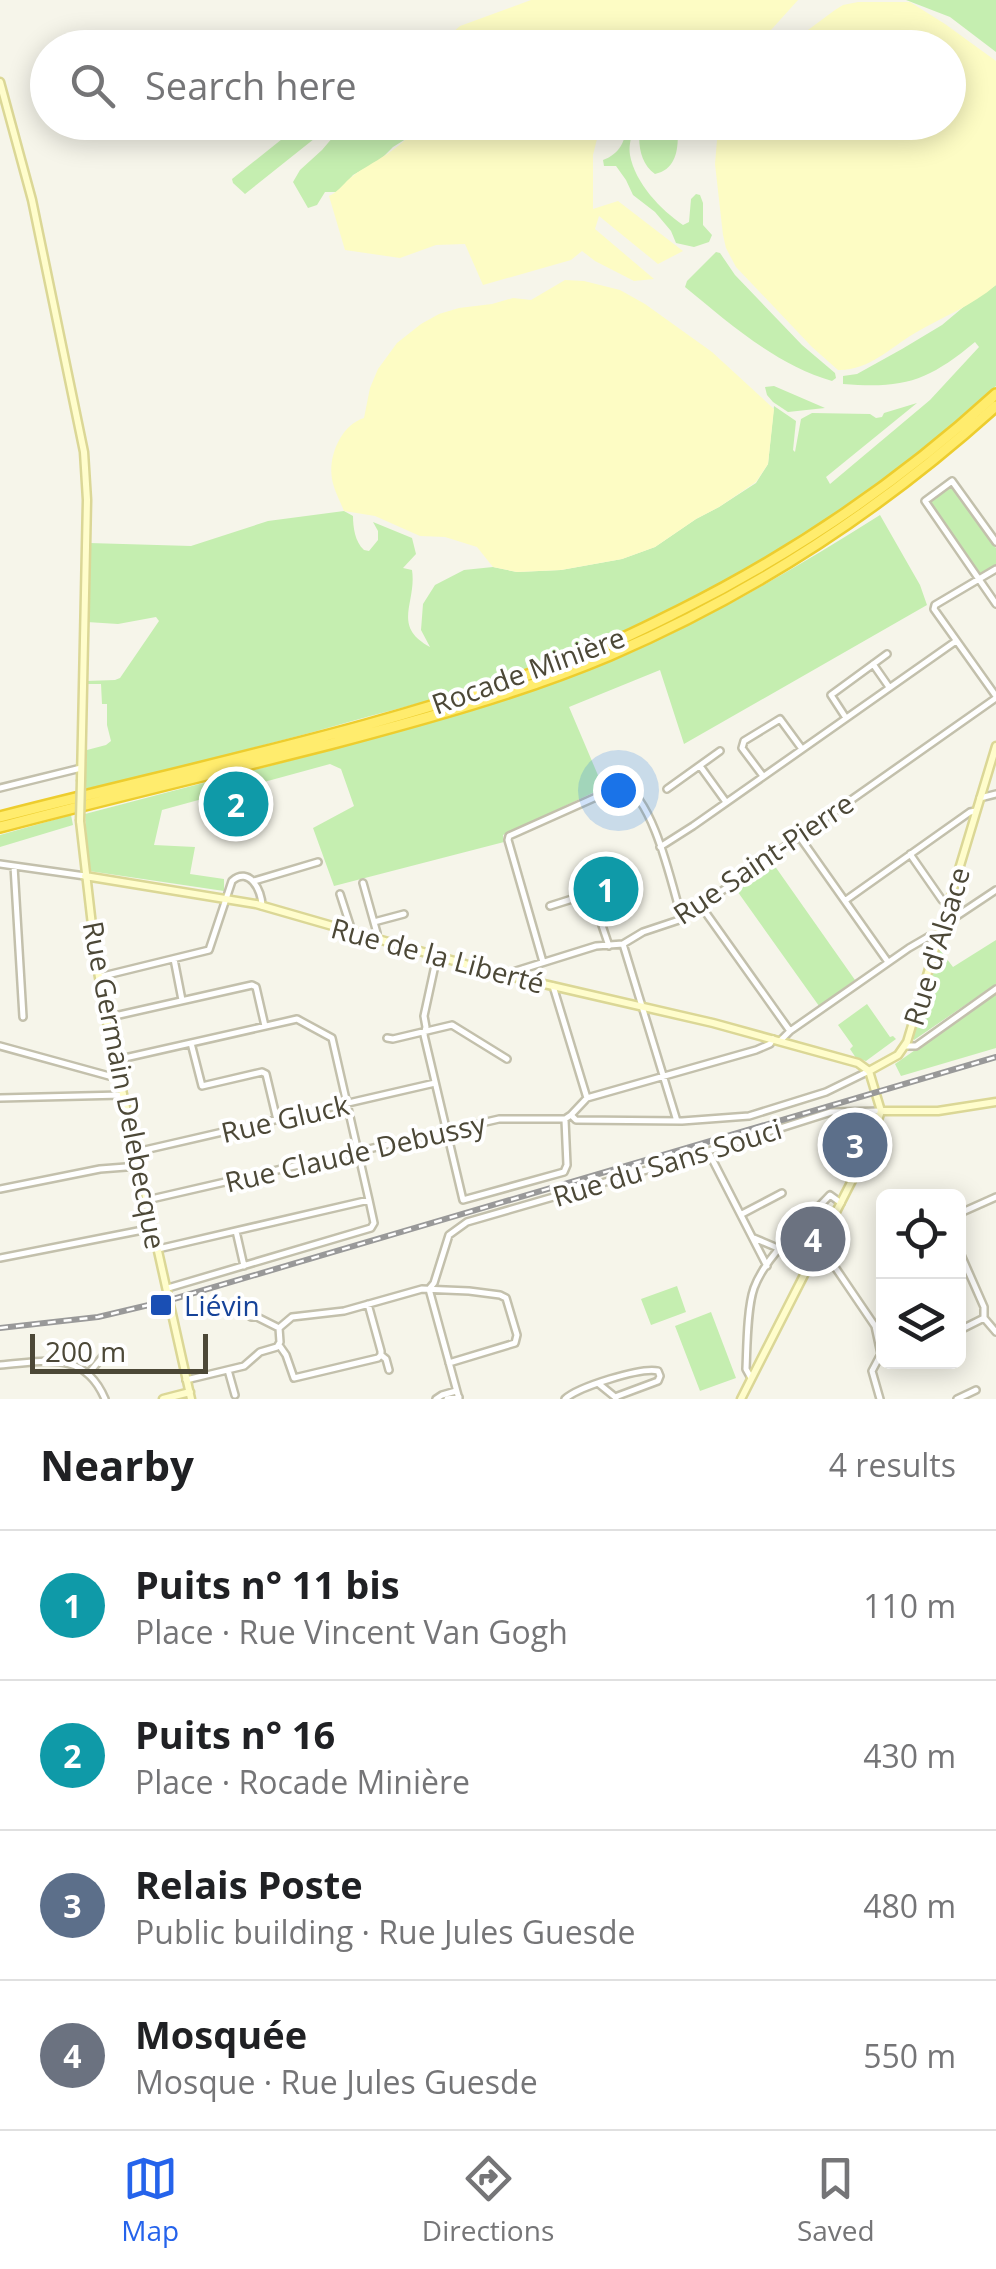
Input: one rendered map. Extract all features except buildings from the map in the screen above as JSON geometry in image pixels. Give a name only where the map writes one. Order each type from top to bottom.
[{"type":"highway","name":"Rocade Minière","points":[[0,818],[396,716],[482,691],[598,649],[715,593],[828,527],[928,452],[996,394]]},
{"type":"highway","name":"Rocade Minière","points":[[0,827],[394,727],[611,654],[748,587],[809,550],[934,460],[996,406]]},
{"type":"street","name":"Rue Germain Delebecque","points":[[0,82],[32,200],[80,423],[87,500],[80,780],[85,876],[106,1018],[190,1396]]},
{"type":"street","points":[[996,542],[952,481],[924,501],[996,604]]},
{"type":"street","points":[[996,569],[934,608],[996,697]]},
{"type":"street","points":[[660,846],[956,641]]},
{"type":"street","points":[[846,718],[832,693],[886,654]]},
{"type":"street","points":[[873,664],[890,687]]},
{"type":"street","name":"Rue Saint-Pierre","points":[[512,977],[516,971],[596,946],[623,944],[643,932],[682,919],[996,697]]},
{"type":"street","points":[[763,776],[742,748],[744,741],[780,719],[802,749]]},
{"type":"street","name":"Rue d'Alsace","points":[[869,1071],[898,1055],[905,1046],[996,746]]},
{"type":"street","points":[[667,789],[720,752]]},
{"type":"street","points":[[700,766],[726,802]]},
{"type":"street","points":[[0,788],[81,768]]},
{"type":"street","points":[[543,962],[509,836],[622,784],[653,822],[682,919]]},
{"type":"street","points":[[980,798],[996,794]]},
{"type":"street","points":[[846,900],[970,812],[976,812]]},
{"type":"street","points":[[799,836],[888,962]]},
{"type":"street","points":[[910,854],[958,917]]},
{"type":"street","points":[[254,881],[318,862]]},
{"type":"street","name":"Rue de la Liberté","points":[[0,864],[262,906],[512,977],[776,1040],[858,1063],[869,1071]]},
{"type":"street","points":[[14,866],[23,1017]]},
{"type":"street","points":[[596,907],[625,898],[619,879],[608,872],[597,875],[591,884],[591,893],[608,946]]},
{"type":"street","points":[[99,976],[206,952],[211,948],[235,876],[254,881],[262,896],[262,906]]},
{"type":"street","points":[[363,883],[376,938]]},
{"type":"street","points":[[437,956],[424,1016],[425,1031],[463,1200],[564,1172],[568,1117],[586,1098],[770,1044],[996,890]]},
{"type":"street","points":[[550,906],[591,893]]},
{"type":"street","points":[[340,894],[349,931]]},
{"type":"street","points":[[701,906],[790,1031]]},
{"type":"street","points":[[374,922],[404,914]]},
{"type":"street","points":[[623,944],[677,1121]]},
{"type":"street","points":[[174,959],[182,1001]]},
{"type":"street","points":[[106,1018],[252,985],[256,986],[265,1026]]},
{"type":"street","points":[[553,986],[586,1098]]},
{"type":"street","points":[[905,1046],[916,1046],[996,989]]},
{"type":"street","points":[[116,1060],[298,1019],[332,1038],[358,1150],[374,1226],[168,1288]]},
{"type":"street","points":[[387,1038],[454,1026],[507,1059]]},
{"type":"street","points":[[190,1043],[202,1086],[266,1074],[276,1120]]},
{"type":"street","points":[[0,1046],[120,1079]]},
{"type":"street","points":[[741,1399],[868,1149],[881,1112],[869,1071]]},
{"type":"street","name":"Rue Claude Debussy","points":[[147,1200],[504,1118],[677,1121],[749,1116],[826,1092],[869,1071]]},
{"type":"street","name":"Rue Gluck","points":[[136,1152],[435,1083]]},
{"type":"street","points":[[0,1098],[124,1094]]},
{"type":"street","points":[[881,1112],[938,1111],[996,1102]]},
{"type":"street","name":"Rue du Sans Souci","points":[[429,1290],[450,1236],[467,1222],[831,1112],[881,1112]]},
{"type":"street","points":[[708,1151],[766,1266]]},
{"type":"street","points":[[0,1189],[100,1168],[139,1166]]},
{"type":"street","points":[[742,1214],[782,1193]]},
{"type":"street","points":[[751,1378],[746,1368],[753,1289],[766,1266],[830,1195],[841,1203]]},
{"type":"street","points":[[966,1210],[996,1197]]},
{"type":"street","points":[[158,1249],[369,1200]]},
{"type":"street","points":[[0,1258],[153,1228]]},
{"type":"street","points":[[236,1231],[244,1266]]},
{"type":"street","points":[[751,1237],[780,1249]]},
{"type":"street","points":[[820,1244],[876,1330]]},
{"type":"street","points":[[966,1266],[984,1307],[984,1318],[996,1332]]},
{"type":"street","points":[[279,1328],[292,1316],[344,1310],[422,1289],[500,1295],[509,1301],[517,1335],[514,1343],[449,1363]]},
{"type":"street","points":[[429,1290],[458,1395],[442,1394],[441,1399]]},
{"type":"street","points":[[368,1304],[381,1356],[389,1370]]},
{"type":"street","points":[[251,1316],[279,1328]]},
{"type":"street","points":[[966,1327],[984,1318]]},
{"type":"street","points":[[279,1328],[280,1345],[294,1378],[381,1356]]},
{"type":"street","points":[[186,1380],[248,1364],[260,1352],[280,1345]]},
{"type":"street","points":[[88,1373],[104,1355]]},
{"type":"street","points":[[0,1365],[74,1364],[96,1380],[106,1399]]},
{"type":"street","points":[[876,1364],[872,1371],[880,1399]]},
{"type":"street","points":[[565,1399],[587,1386],[645,1369],[658,1371],[660,1376],[658,1381],[615,1398],[599,1384]]},
{"type":"street","points":[[228,1370],[235,1395]]},
{"type":"street","points":[[956,1399],[976,1390]]},
{"type":"street","points":[[163,1399],[190,1396]]},
{"type":"shaded area","points":[[906,0],[996,0],[996,52],[950,17]]},
{"type":"shaded area","points":[[281,140],[313,140],[245,194],[232,179]]},
{"type":"shaded area","points":[[331,140],[404,140],[379,161],[353,175],[339,192],[325,192],[317,205],[308,208],[293,182]]},
{"type":"shaded area","points":[[623,140],[631,140],[630,155],[643,185],[683,225],[689,222],[691,199],[700,195],[703,225],[712,235],[709,242],[694,247],[676,243],[655,212],[633,195],[616,166],[604,166],[603,160]]},
{"type":"shaded area","points":[[639,140],[678,140],[669,167],[655,174],[642,158]]},
{"type":"shaded area","points":[[716,252],[836,378],[832,381],[811,374],[772,354],[685,287]]},
{"type":"shaded area","points":[[996,285],[996,386],[875,486],[742,572],[600,642],[452,695],[84,789],[87,750],[111,741],[101,684],[86,681],[120,678],[159,621],[156,617],[118,624],[87,622],[89,543],[191,546],[268,521],[344,511],[353,516],[357,539],[364,550],[369,551],[378,540],[373,522],[412,538],[416,554],[403,568],[412,570],[408,622],[418,639],[430,647],[421,630],[423,604],[435,585],[464,570],[561,570],[622,559],[655,547],[756,483],[768,464],[774,406],[796,421],[795,452],[801,419],[812,413],[870,414],[876,418],[917,403],[826,477],[830,484],[930,400],[979,347],[975,342],[929,374],[899,383],[843,384],[843,376],[857,374],[902,349]]},
{"type":"shaded area","points":[[774,386],[825,408],[788,412],[767,395],[765,387]]},
{"type":"shaded area","points":[[949,486],[996,548],[996,565],[980,574],[928,503]]},
{"type":"shaded area","points":[[880,515],[920,585],[927,605],[684,744],[660,670],[569,707],[600,780],[614,774],[618,781],[503,835],[504,842],[334,886],[313,828],[354,806],[341,769],[330,764],[162,810],[154,845],[195,847],[190,874],[224,879],[224,891],[89,871],[85,814],[429,722],[586,671],[715,611]]},
{"type":"shaded area","points":[[71,815],[73,825],[0,847],[0,835]]},
{"type":"shaded area","points":[[772,862],[855,980],[819,1006],[735,888]]},
{"type":"shaded area","points":[[996,940],[996,984],[914,1040],[940,950],[953,967]]},
{"type":"shaded area","points":[[996,994],[996,1048],[901,1076],[895,1064]]},
{"type":"shaded area","points":[[867,1004],[890,1037],[896,1039],[866,1061],[856,1058],[850,1049],[853,1046],[838,1025]]},
{"type":"shaded area","points":[[677,1286],[686,1312],[651,1325],[641,1299]]},
{"type":"shaded area","points":[[711,1312],[736,1378],[700,1391],[675,1326]]},
{"type":"sand","points":[[531,0],[798,0],[771,30],[455,30]]},
{"type":"sand","points":[[910,2],[953,30],[808,30],[843,5]]},
{"type":"sand","points":[[966,39],[996,61],[996,285],[869,363],[838,370],[736,267],[723,235],[715,164],[717,140],[966,140]]},
{"type":"sand","points":[[597,140],[593,209],[618,201],[683,251],[658,264],[599,216],[595,229],[654,279],[634,281],[582,251],[571,260],[483,285],[465,244],[436,245],[400,258],[345,250],[329,196],[402,143]]},
{"type":"sand","points":[[565,280],[620,290],[645,304],[712,352],[774,409],[768,464],[756,482],[655,547],[622,559],[561,570],[517,572],[493,567],[477,547],[445,537],[420,536],[375,516],[344,511],[332,479],[334,451],[349,427],[364,418],[378,369],[397,343],[439,314],[513,298],[531,300]]},
{"type":"railway","points":[[0,1328],[98,1317],[170,1300],[996,1057]]},
{"type":"place","name":"Puits n° 16","points":[[236,804]]},
{"type":"place","name":"Puits n° 11 bis","points":[[606,889]]},
{"type":"place","name":"Relais Poste","points":[[855,1145]]},
{"type":"place","name":"Mosquée","points":[[813,1239]]},
{"type":"place","name":"Liévin","points":[[161,1305]]}]
